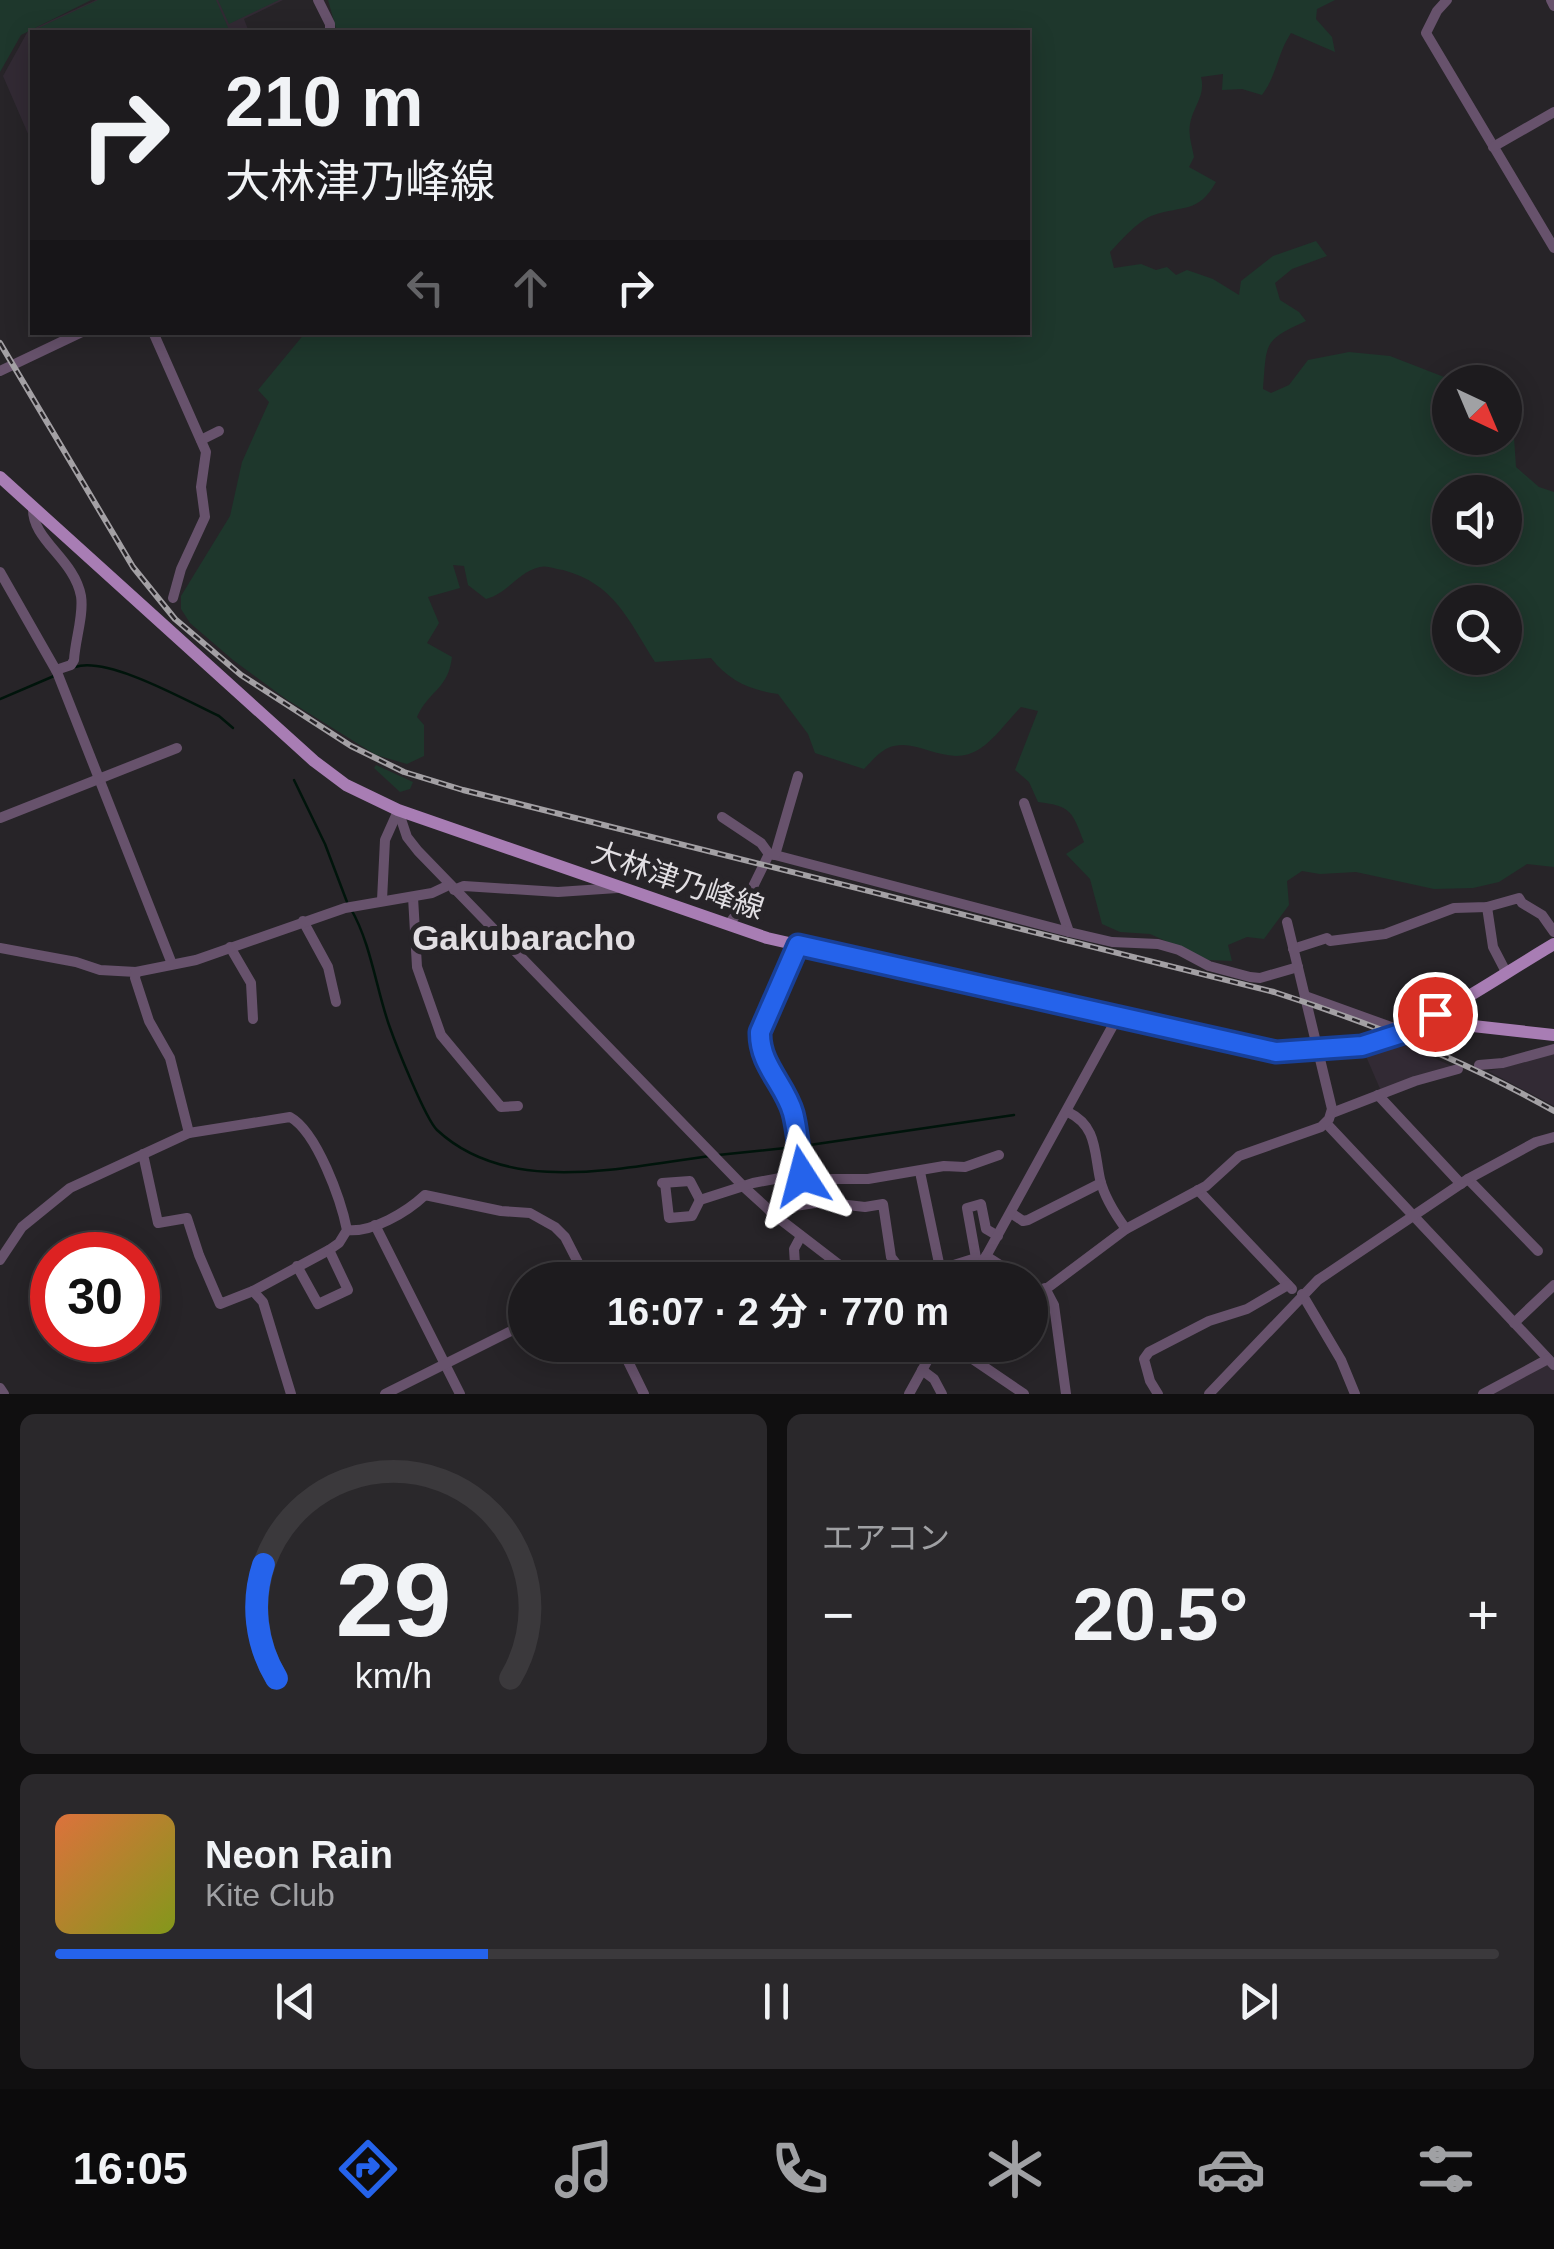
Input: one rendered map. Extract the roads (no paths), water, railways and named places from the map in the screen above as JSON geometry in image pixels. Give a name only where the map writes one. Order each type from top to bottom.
[{"type":"main road","name":"大林津乃峰線","points":[[0,477],[314,760],[346,784],[398,810],[798,945],[1255,1049],[1317,1050],[1362,1046],[1406,1032],[1554,944]]},
{"type":"main road","points":[[1406,1032],[1470,1025],[1554,1035]]},
{"type":"street","points":[[318,0],[330,30]]},
{"type":"street","points":[[1447,0],[1426,33],[1554,248]]},
{"type":"street","points":[[1493,148],[1554,112]]},
{"type":"street","points":[[0,371],[76,335]]},
{"type":"street","points":[[154,335],[206,452],[201,488],[205,517],[181,569],[174,598]]},
{"type":"street","points":[[201,440],[219,431]]},
{"type":"street","points":[[33,507],[38,530],[68,564],[82,600],[74,660],[57,673]]},
{"type":"street","points":[[0,572],[57,673],[172,964]]},
{"type":"street","points":[[0,818],[177,748]]},
{"type":"street","points":[[729,924],[772,854],[798,776]]},
{"type":"street","points":[[1024,804],[1069,932]]},
{"type":"street","points":[[398,810],[411,844],[451,888],[745,1188],[836,1262]]},
{"type":"street","points":[[382,900],[385,840],[398,810]]},
{"type":"street","points":[[722,817],[772,854],[1069,932],[1112,942],[1158,944],[1250,978],[1298,967]]},
{"type":"street","points":[[0,948],[100,970],[136,972],[196,960],[304,921],[382,900],[464,886],[558,892],[623,887]]},
{"type":"street","points":[[413,897],[418,966],[441,1035],[501,1107],[518,1106]]},
{"type":"street","points":[[1293,950],[1328,938],[1330,941],[1385,934],[1454,908],[1487,907],[1519,898],[1522,904],[1542,915],[1554,932]]},
{"type":"street","points":[[1487,907],[1493,947],[1506,972]]},
{"type":"street","points":[[304,921],[328,967],[336,1002]]},
{"type":"street","points":[[1287,922],[1329,1118],[1412,1215],[1551,1362],[1483,1394]]},
{"type":"street","points":[[798,945],[760,1040],[770,1072],[792,1110],[802,1176]]},
{"type":"street","points":[[230,947],[252,983],[253,1019]]},
{"type":"street","points":[[136,972],[149,1021],[170,1058],[189,1134]]},
{"type":"street","points":[[1305,996],[1406,1032]]},
{"type":"street","points":[[981,1262],[1068,1112],[1117,1018]]},
{"type":"street","points":[[1479,1064],[1503,1063],[1554,1049]]},
{"type":"street","points":[[1048,1286],[1126,1228],[1198,1190],[1242,1155],[1378,1096],[1458,1069]]},
{"type":"street","points":[[1378,1096],[1538,1251]]},
{"type":"street","points":[[1068,1112],[1084,1122],[1097,1146],[1101,1183],[1126,1228]]},
{"type":"street","points":[[0,1260],[22,1227],[59,1194],[189,1134],[290,1117],[311,1137],[348,1230]]},
{"type":"street","points":[[1209,1394],[1301,1295],[1412,1215],[1536,1142],[1554,1137]]},
{"type":"street","points":[[144,1154],[158,1223],[187,1218],[220,1304],[328,1250],[348,1230]]},
{"type":"street","points":[[700,1200],[690,1181],[662,1183],[668,1218],[692,1216],[700,1200],[802,1176],[841,1180],[944,1166],[964,1168],[998,1155]]},
{"type":"street","points":[[920,1172],[939,1262]]},
{"type":"street","points":[[1011,1213],[1028,1220],[1101,1183]]},
{"type":"street","points":[[1198,1190],[1301,1295],[1341,1360],[1350,1390],[1355,1394]]},
{"type":"street","points":[[348,1230],[361,1232],[425,1195],[530,1213],[555,1226],[577,1262]]},
{"type":"street","points":[[770,1210],[821,1202],[865,1207],[883,1204],[894,1262]]},
{"type":"street","points":[[982,1259],[967,1208],[982,1204],[986,1229],[998,1236]]},
{"type":"street","points":[[374,1225],[460,1394]]},
{"type":"street","points":[[795,1262],[794,1250],[801,1236]]},
{"type":"street","points":[[298,1266],[318,1304],[348,1290],[328,1250]]},
{"type":"street","points":[[968,1262],[991,1262]]},
{"type":"street","points":[[1158,1394],[1146,1372],[1144,1359],[1150,1352],[1209,1321],[1247,1309],[1288,1285]]},
{"type":"street","points":[[1514,1323],[1554,1285]]},
{"type":"street","points":[[253,1290],[263,1302],[291,1394]]},
{"type":"street","points":[[1048,1294],[1054,1305],[1066,1394]]},
{"type":"street","points":[[385,1394],[508,1332]]},
{"type":"street","points":[[628,1362],[644,1394]]},
{"type":"street","points":[[909,1394],[926,1362]]},
{"type":"street","points":[[977,1362],[1024,1394]]},
{"type":"street","points":[[922,1370],[934,1379],[942,1394]]},
{"type":"waterway","points":[[75,667],[89,665],[127,674],[219,716],[233,728]]},
{"type":"waterway","points":[[0,699],[54,676]]},
{"type":"waterway","points":[[294,780],[347,902]]},
{"type":"waterway","points":[[351,909],[368,951],[389,1025],[418,1097],[437,1130],[466,1151],[498,1164],[532,1171],[568,1172],[710,1156]]},
{"type":"waterway","points":[[803,1146],[1014,1115]]},
{"type":"waterway","points":[[718,1155],[795,1147]]},
{"type":"railway","points":[[0,343],[133,567],[175,619],[241,675],[351,746],[404,772],[463,790],[1274,992],[1417,1044],[1554,1111]]},
{"type":"district","name":"Gakubaracho","points":[[524,937]]}]
